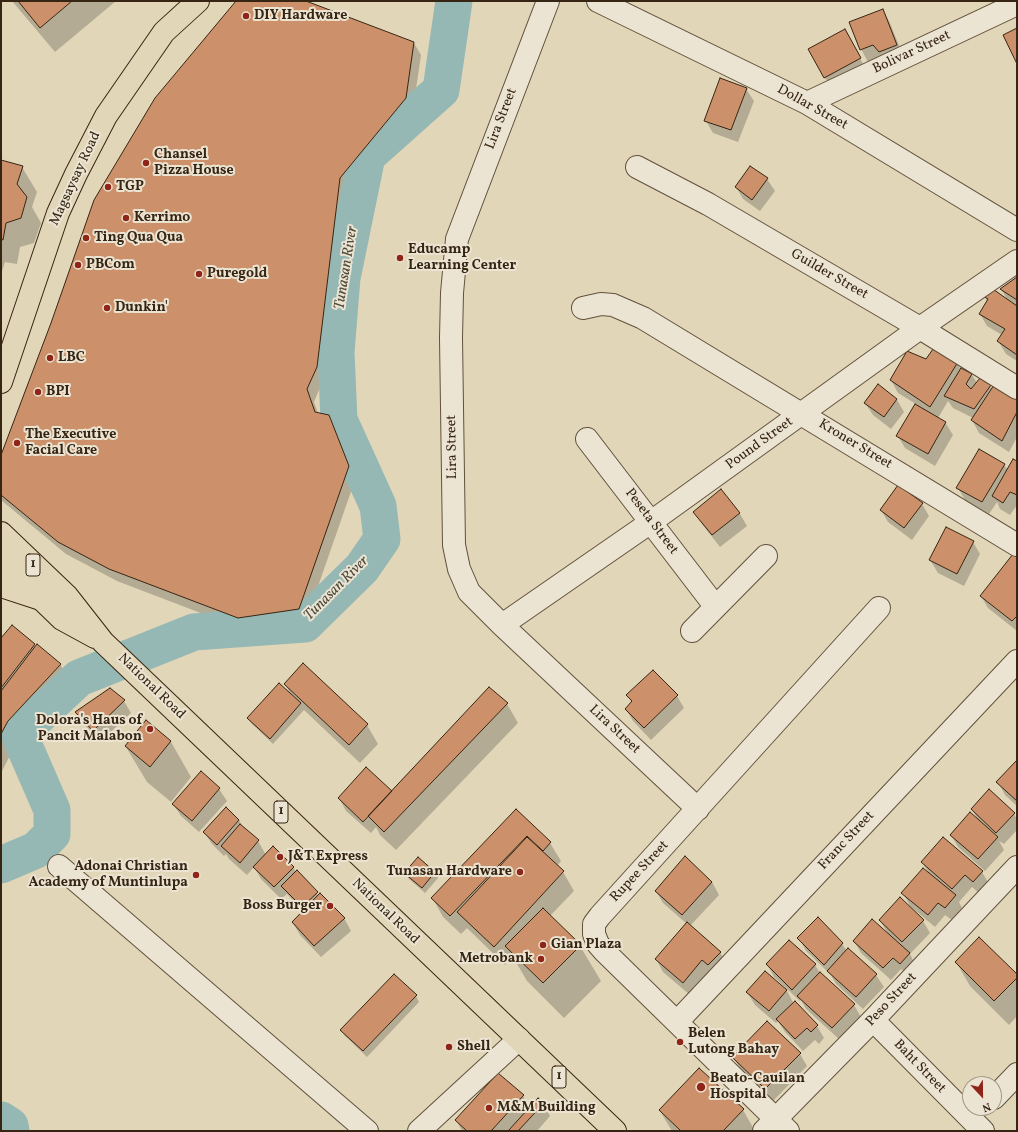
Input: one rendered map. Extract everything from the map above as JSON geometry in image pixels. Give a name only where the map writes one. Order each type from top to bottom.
[{"type":"main road","name":"Magsaysay Road","points":[[1,382],[58,213],[76,174],[106,116],[164,32],[198,1]]},
{"type":"main road","name":"1","points":[[1,533],[67,596],[103,642]]},
{"type":"main road","name":"1","points":[[1,560],[62,619],[103,642]]},
{"type":"main road","points":[[1,586],[41,599]]},
{"type":"main road","name":"National Road","points":[[103,642],[153,688],[408,935],[615,1131]]},
{"type":"street","name":"Lira Street","points":[[548,1],[457,239],[452,293],[451,338],[454,545],[459,569],[469,592],[502,625],[698,809]]},
{"type":"street","name":"Dollar Street","points":[[598,1],[806,102],[1017,230]]},
{"type":"street","name":"Bolivar Street","points":[[806,102],[1017,4]]},
{"type":"street","name":"Guilder Street","points":[[637,167],[708,204],[920,328],[1017,388]]},
{"type":"street","name":"Pound Street","points":[[502,625],[651,522],[803,414],[920,328],[1017,261]]},
{"type":"street","name":"Kroner Street","points":[[583,308],[601,304],[613,305],[643,318],[1017,545]]},
{"type":"street","name":"Peseta Street","points":[[587,439],[715,606]]},
{"type":"street","points":[[692,631],[766,556]]},
{"type":"street","name":"Rupee Street","points":[[776,1127],[677,1022],[598,944],[594,934],[594,924],[879,608]]},
{"type":"street","name":"Franc Street","points":[[677,1022],[1017,661]]},
{"type":"street","points":[[59,866],[367,1131]]},
{"type":"street","name":"Peso Street","points":[[776,1127],[873,1020],[1017,867]]},
{"type":"street","name":"Baht Street","points":[[873,1020],[980,1120]]},
{"type":"street","points":[[419,1131],[519,1039]]},
{"type":"street","points":[[1002,1090],[1017,1074]]},
{"type":"building","points":[[18,1],[72,1],[40,28]]},
{"type":"building","name":"Puregold","points":[[236,1],[306,1],[414,42],[406,98],[340,178],[317,367],[307,389],[315,412],[329,415],[349,466],[299,609],[238,618],[109,569],[58,542],[1,495],[1,455],[51,323],[94,200],[155,98]]},
{"type":"building","points":[[883,9],[897,45],[879,52],[873,45],[860,50],[849,22]]},
{"type":"building","points":[[1017,28],[1017,64],[1003,35]]},
{"type":"building","points":[[845,29],[861,58],[824,78],[808,49]]},
{"type":"building","points":[[720,78],[747,88],[731,130],[704,121]]},
{"type":"building","points":[[1,160],[23,166],[17,184],[27,197],[21,218],[6,223],[3,240],[1,239]]},
{"type":"building","points":[[750,166],[768,178],[752,200],[735,187]]},
{"type":"building","points":[[1017,277],[1017,300],[1000,289]]},
{"type":"building","points":[[990,287],[1017,306],[1017,355],[997,341],[1005,329],[979,314],[988,299],[983,296]]},
{"type":"building","points":[[933,349],[958,362],[930,407],[890,380],[907,351],[926,359]]},
{"type":"building","points":[[961,368],[972,374],[966,384],[971,389],[980,378],[991,385],[974,409],[944,396]]},
{"type":"building","points":[[878,384],[897,399],[884,417],[864,403]]},
{"type":"building","points":[[994,385],[1017,397],[1017,412],[1002,441],[971,420]]},
{"type":"building","points":[[915,404],[946,422],[928,454],[896,436]]},
{"type":"building","points":[[979,449],[1005,464],[982,502],[956,488]]},
{"type":"building","points":[[1013,459],[1017,461],[1017,495],[1010,492],[1003,503],[992,496]]},
{"type":"building","points":[[898,485],[923,503],[904,528],[880,510]]},
{"type":"building","points":[[721,489],[740,513],[712,535],[693,512]]},
{"type":"building","points":[[946,527],[974,541],[957,574],[929,560]]},
{"type":"building","points":[[1013,554],[1017,558],[1017,616],[1012,621],[980,596]]},
{"type":"building","points":[[12,625],[35,644],[1,688],[1,638]]},
{"type":"building","points":[[37,644],[61,664],[8,721],[1,734],[1,691]]},
{"type":"building","points":[[303,663],[368,724],[349,745],[284,684]]},
{"type":"building","points":[[653,670],[678,695],[644,728],[625,709],[632,701],[626,695]]},
{"type":"building","points":[[279,683],[301,703],[270,739],[247,718]]},
{"type":"building","points":[[489,687],[508,703],[384,832],[368,816]]},
{"type":"building","points":[[110,688],[125,700],[93,731],[75,712]]},
{"type":"building","points":[[146,720],[171,741],[150,767],[125,746]]},
{"type":"building","points":[[1017,760],[1017,801],[996,782]]},
{"type":"building","points":[[366,767],[392,791],[363,822],[338,798]]},
{"type":"building","points":[[201,771],[220,788],[192,821],[172,804]]},
{"type":"building","points":[[989,789],[1015,813],[996,833],[971,809]]},
{"type":"building","points":[[226,807],[239,820],[217,845],[203,832]]},
{"type":"building","points":[[516,809],[551,842],[543,851],[527,836],[450,916],[431,898]]},
{"type":"building","points":[[970,812],[998,837],[978,859],[950,835]]},
{"type":"building","points":[[240,824],[259,840],[240,863],[221,846]]},
{"type":"building","points":[[527,837],[564,871],[494,947],[457,912]]},
{"type":"building","points":[[943,837],[983,871],[973,882],[965,875],[952,889],[921,862]]},
{"type":"building","points":[[273,846],[294,867],[274,887],[253,867]]},
{"type":"building","points":[[685,856],[712,882],[682,915],[655,891]]},
{"type":"building","points":[[418,857],[435,872],[422,888],[404,873]]},
{"type":"building","points":[[923,868],[956,895],[945,908],[938,903],[928,915],[901,893]]},
{"type":"building","points":[[297,870],[318,892],[302,907],[281,886]]},
{"type":"building","points":[[320,893],[345,918],[314,946],[292,922]]},
{"type":"building","points":[[900,897],[924,920],[902,942],[879,920]]},
{"type":"building","name":"Gian Plaza","points":[[543,908],[581,945],[543,983],[505,946]]},
{"type":"building","points":[[818,917],[843,943],[824,965],[797,938]]},
{"type":"building","points":[[872,919],[910,953],[900,964],[893,958],[883,968],[853,941]]},
{"type":"building","points":[[687,922],[721,952],[708,965],[702,960],[683,983],[655,959]]},
{"type":"building","points":[[979,937],[1017,974],[1017,978],[994,1001],[955,962]]},
{"type":"building","points":[[789,940],[816,964],[792,990],[766,964]]},
{"type":"building","points":[[848,948],[877,974],[856,997],[827,971]]},
{"type":"building","points":[[765,971],[787,990],[769,1011],[746,992]]},
{"type":"building","points":[[820,972],[855,1004],[832,1028],[797,996]]},
{"type":"building","points":[[394,974],[417,995],[363,1051],[340,1030]]},
{"type":"building","points":[[795,1001],[818,1025],[811,1032],[807,1028],[795,1039],[776,1019]]},
{"type":"building","points":[[767,1021],[801,1053],[765,1089],[732,1057]]},
{"type":"building","name":"Beato-Cauilan Hospital","points":[[699,1068],[744,1109],[723,1131],[681,1131],[659,1110]]},
{"type":"building","name":"M&M Building","points":[[498,1073],[524,1095],[491,1131],[467,1131],[455,1120]]},
{"type":"building","points":[[538,1098],[544,1103],[518,1131],[508,1131]]},
{"type":"waterway","name":"Tunasan River","points":[[1,865],[36,850],[52,834],[52,810],[19,734],[79,678],[194,632],[305,624],[362,568],[382,539],[378,506],[339,420],[336,352],[342,278],[367,156],[441,90],[454,1]]},
{"type":"waterway","name":"Tunasan River","points":[[1,1120],[10,1126],[11,1131]]},
{"type":"place","name":"DIY Hardware","points":[[246,16]]},
{"type":"place","name":"Chansel Pizza House","points":[[146,163]]},
{"type":"place","name":"TGP","points":[[108,187]]},
{"type":"place","name":"Kerrimo","points":[[126,218]]},
{"type":"place","name":"Ting Qua Qua","points":[[86,238]]},
{"type":"place","name":"Educamp Learning Center","points":[[400,258]]},
{"type":"place","name":"PBCom","points":[[78,265]]},
{"type":"place","name":"Puregold","points":[[199,274]]},
{"type":"place","name":"Dunkin'","points":[[107,308]]},
{"type":"place","name":"LBC","points":[[50,358]]},
{"type":"place","name":"BPI","points":[[38,392]]},
{"type":"place","name":"The Executive Facial Care","points":[[17,443]]},
{"type":"place","name":"Dolora's Haus of Pancit Malabon","points":[[150,729]]},
{"type":"place","name":"J&T Express","points":[[280,857]]},
{"type":"place","name":"Tunasan Hardware","points":[[520,872]]},
{"type":"place","name":"Adonai Christian Academy of Muntinlupa","points":[[196,875]]},
{"type":"place","name":"Boss Burger","points":[[330,906]]},
{"type":"place","name":"Gian Plaza","points":[[543,945]]},
{"type":"place","name":"Metrobank","points":[[541,959]]},
{"type":"place","name":"Belen Lutong Bahay","points":[[680,1042]]},
{"type":"place","name":"Shell","points":[[449,1047]]},
{"type":"place","name":"Beato-Cauilan Hospital","points":[[701,1087]]},
{"type":"place","name":"M&M Building","points":[[489,1108]]}]
